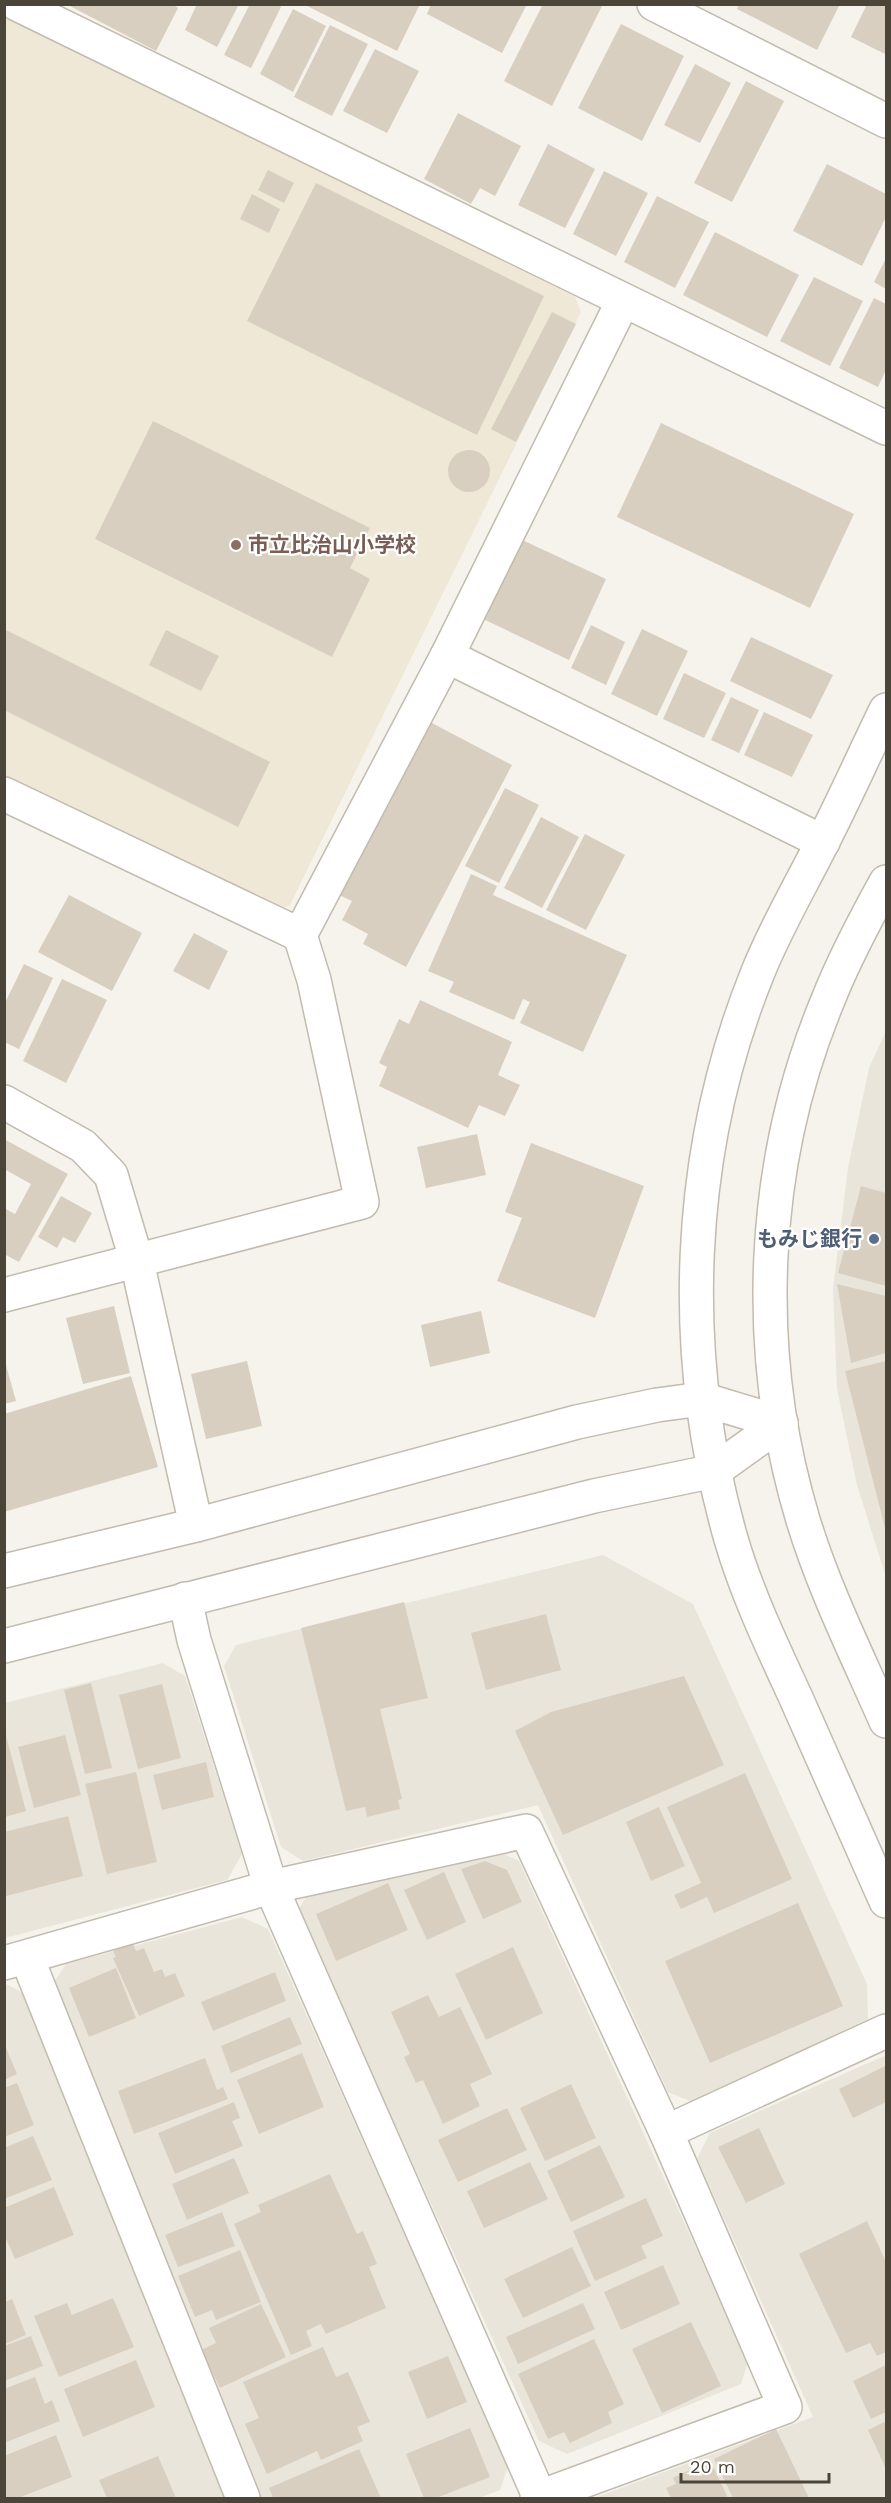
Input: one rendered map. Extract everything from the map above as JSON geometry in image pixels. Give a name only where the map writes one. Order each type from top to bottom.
[{"type":"street","points":[[17,4],[886,429]]},
{"type":"street","points":[[654,4],[886,121]]},
{"type":"street","points":[[4,1295],[362,1202],[314,980],[300,935],[447,656],[623,301]]},
{"type":"street","points":[[447,656],[823,842]]},
{"type":"street","points":[[886,710],[758,972],[734,1040],[716,1110],[702,1182],[696,1254],[696,1326],[702,1399],[714,1471],[732,1542],[756,1610],[886,1901]]},
{"type":"street","points":[[4,794],[300,935]]},
{"type":"street","points":[[886,882],[827,1000],[805,1062],[788,1126],[776,1192],[771,1258],[770,1325],[786,1456],[803,1520],[825,1583],[886,1721]]},
{"type":"street","points":[[4,1102],[83,1146],[111,1175],[137,1262],[196,1525]]},
{"type":"street","points":[[4,1571],[196,1525],[577,1422],[657,1405],[702,1399],[781,1423]]},
{"type":"street","points":[[4,1646],[594,1496],[714,1471],[781,1423]]},
{"type":"street","points":[[185,1599],[194,1640],[271,1887],[539,2498],[785,2407],[666,2132],[525,1830],[271,1887],[16,1960],[243,2499]]},
{"type":"street","points":[[666,2132],[886,2031]]},
{"type":"shaded area","name":"市立比治山小学校","points":[[4,12],[575,297],[581,312],[290,905],[274,912],[5,778]]},
{"type":"shaded area","points":[[886,1031],[886,1577],[857,1485],[837,1389],[833,1289],[848,1168],[869,1068]]},
{"type":"shaded area","points":[[603,1555],[693,1604],[867,1984],[868,2019],[692,2102],[668,2092],[538,1805],[303,1861],[281,1847],[224,1666],[236,1645]]},
{"type":"shaded area","points":[[163,1663],[185,1676],[242,1854],[227,1880],[5,1938],[5,1703]]},
{"type":"shaded area","points":[[492,1848],[519,1861],[748,2362],[741,2384],[567,2454],[539,2441],[298,1911],[311,1888]]},
{"type":"shaded area","points":[[242,1917],[268,1929],[508,2466],[500,2490],[479,2498],[260,2498],[52,1985],[66,1964]]},
{"type":"shaded area","points":[[4,1983],[23,1993],[228,2498],[5,2498]]},
{"type":"shaded area","points":[[884,2056],[886,2058],[886,2498],[594,2498],[813,2417],[697,2158],[710,2133]]},
{"type":"building","points":[[66,4],[172,4],[178,8],[156,51]]},
{"type":"building","points":[[197,4],[239,4],[217,47],[185,30]]},
{"type":"building","points":[[250,4],[276,4],[281,7],[251,68],[224,55]]},
{"type":"building","points":[[303,4],[420,4],[397,51]]},
{"type":"building","points":[[431,4],[527,4],[502,53],[427,14]]},
{"type":"building","points":[[543,4],[603,4],[552,106],[504,81]]},
{"type":"building","points":[[739,4],[840,4],[817,50],[737,9]]},
{"type":"building","points":[[867,4],[886,4],[885,54],[851,37]]},
{"type":"building","points":[[293,9],[326,26],[293,92],[260,74]]},
{"type":"building","points":[[621,24],[684,56],[642,141],[578,108]]},
{"type":"building","points":[[330,25],[368,44],[332,116],[294,97]]},
{"type":"building","points":[[375,49],[419,71],[387,133],[343,111]]},
{"type":"building","points":[[695,64],[731,83],[700,143],[664,125]]},
{"type":"building","points":[[746,81],[784,101],[732,202],[694,183]]},
{"type":"building","points":[[458,113],[521,146],[495,196],[480,188],[471,204],[424,179]]},
{"type":"building","points":[[548,144],[595,169],[565,228],[518,205]]},
{"type":"building","points":[[827,164],[886,194],[886,217],[862,266],[793,231]]},
{"type":"building","points":[[268,170],[294,183],[284,203],[258,190]]},
{"type":"building","points":[[604,171],[648,193],[616,256],[573,234]]},
{"type":"building","points":[[316,183],[544,296],[477,435],[247,321]]},
{"type":"building","points":[[252,194],[280,209],[269,233],[240,219]]},
{"type":"building","points":[[657,196],[709,222],[675,288],[624,262]]},
{"type":"building","points":[[715,232],[799,275],[767,337],[683,295]]},
{"type":"building","points":[[886,258],[886,289],[874,282]]},
{"type":"building","points":[[814,277],[863,301],[830,366],[780,341]]},
{"type":"building","points":[[874,298],[886,304],[886,370],[878,387],[839,368]]},
{"type":"building","points":[[552,312],[576,324],[516,442],[491,429]]},
{"type":"building","points":[[153,421],[370,528],[350,568],[370,579],[332,657],[95,539]]},
{"type":"building","points":[[661,423],[854,514],[810,608],[617,517]]},
{"type":"building","points":[[469,450],[477,451],[484,456],[489,463],[489,479],[484,486],[477,491],[469,492],[461,491],[454,486],[449,479],[448,471],[449,463],[454,456],[461,451]]},
{"type":"building","points":[[518,538],[606,579],[569,660],[481,618]]},
{"type":"building","points":[[591,625],[625,642],[606,685],[571,668]]},
{"type":"building","points":[[4,629],[270,762],[238,827],[4,710]]},
{"type":"building","points":[[642,629],[688,651],[657,716],[611,694]]},
{"type":"building","points":[[166,630],[219,656],[201,691],[149,665]]},
{"type":"building","points":[[751,637],[833,675],[811,719],[730,681]]},
{"type":"building","points":[[684,673],[726,693],[704,738],[663,719]]},
{"type":"building","points":[[731,697],[759,710],[739,753],[711,740]]},
{"type":"building","points":[[764,712],[813,735],[792,777],[744,755]]},
{"type":"building","points":[[430,722],[512,765],[406,967],[363,944],[368,934],[342,920],[352,901],[339,895]]},
{"type":"building","points":[[505,788],[539,805],[499,883],[465,866]]},
{"type":"building","points":[[541,817],[579,837],[542,908],[504,888]]},
{"type":"building","points":[[585,834],[625,855],[586,930],[546,910]]},
{"type":"building","points":[[471,874],[497,886],[493,895],[627,955],[583,1052],[520,1023],[530,1002],[523,999],[514,1020],[449,992],[454,982],[428,971]]},
{"type":"building","points":[[69,895],[142,933],[112,991],[38,952]]},
{"type":"building","points":[[194,933],[228,951],[209,990],[173,971]]},
{"type":"building","points":[[24,964],[53,978],[19,1049],[4,1042],[4,1005]]},
{"type":"building","points":[[62,979],[107,1000],[66,1083],[23,1061]]},
{"type":"building","points":[[420,1000],[512,1042],[498,1075],[520,1085],[505,1116],[479,1105],[468,1128],[379,1086],[387,1067],[379,1063],[399,1019],[409,1024]]},
{"type":"building","points":[[477,1134],[486,1175],[426,1188],[417,1147]]},
{"type":"building","points":[[4,1139],[68,1174],[19,1262],[4,1254],[4,1208],[15,1214],[31,1184],[4,1169]]},
{"type":"building","points":[[531,1143],[644,1186],[595,1318],[497,1281],[522,1218],[505,1212]]},
{"type":"building","points":[[861,1186],[886,1193],[886,1286],[838,1273]]},
{"type":"building","points":[[61,1196],[92,1213],[75,1243],[63,1237],[57,1248],[38,1237]]},
{"type":"building","points":[[837,1284],[886,1296],[886,1353],[851,1363]]},
{"type":"building","points":[[114,1306],[130,1373],[83,1384],[66,1318]]},
{"type":"building","points":[[481,1311],[490,1353],[430,1367],[421,1325]]},
{"type":"building","points":[[4,1358],[16,1401],[4,1404]]},
{"type":"building","points":[[247,1361],[262,1426],[206,1439],[191,1374]]},
{"type":"building","points":[[886,1361],[886,1532],[845,1371]]},
{"type":"building","points":[[131,1376],[158,1467],[4,1512],[4,1414]]},
{"type":"building","points":[[404,1602],[428,1698],[380,1709],[402,1799],[398,1800],[400,1809],[367,1817],[365,1807],[346,1811],[301,1628]]},
{"type":"building","points":[[546,1614],[561,1670],[486,1690],[471,1633]]},
{"type":"building","points":[[684,1676],[724,1765],[563,1835],[515,1731],[551,1712]]},
{"type":"building","points":[[91,1683],[112,1768],[85,1774],[64,1690]]},
{"type":"building","points":[[162,1684],[181,1758],[138,1769],[119,1695]]},
{"type":"building","points":[[5,1732],[26,1811],[5,1817]]},
{"type":"building","points":[[65,1735],[81,1795],[34,1808],[18,1747]]},
{"type":"building","points":[[206,1762],[214,1797],[162,1810],[153,1775]]},
{"type":"building","points":[[136,1772],[157,1862],[107,1874],[85,1784]]},
{"type":"building","points":[[745,1773],[792,1879],[714,1913],[707,1897],[681,1909],[674,1895],[701,1883],[667,1807]]},
{"type":"building","points":[[659,1807],[685,1866],[651,1881],[626,1822]]},
{"type":"building","points":[[68,1816],[83,1876],[6,1896],[4,1832]]},
{"type":"building","points":[[485,1861],[507,1870],[522,1902],[483,1919],[461,1869]]},
{"type":"building","points":[[444,1872],[466,1922],[427,1940],[404,1890]]},
{"type":"building","points":[[388,1883],[408,1930],[336,1961],[316,1914]]},
{"type":"building","points":[[798,1903],[843,2006],[710,2063],[665,1961]]},
{"type":"building","points":[[132,1942],[136,1951],[144,1948],[154,1972],[162,1969],[165,1977],[175,1973],[185,1996],[139,2016],[113,1958],[116,1957],[113,1951]]},
{"type":"building","points":[[513,1947],[543,2013],[486,2040],[455,1974]]},
{"type":"building","points":[[116,1968],[136,2018],[89,2037],[69,1988]]},
{"type":"building","points":[[275,1972],[286,2001],[213,2031],[201,2002]]},
{"type":"building","points":[[428,1995],[439,2017],[460,2007],[492,2074],[470,2084],[480,2106],[443,2124],[423,2080],[416,2083],[404,2057],[410,2054],[391,2012]]},
{"type":"building","points":[[290,2017],[302,2044],[231,2073],[221,2046]]},
{"type":"building","points":[[4,2043],[17,2074],[4,2080]]},
{"type":"building","points":[[302,2053],[324,2107],[259,2134],[237,2080]]},
{"type":"building","points":[[205,2058],[217,2090],[223,2087],[228,2099],[134,2134],[118,2091]]},
{"type":"building","points":[[885,2066],[886,2102],[853,2118],[839,2089]]},
{"type":"building","points":[[17,2083],[34,2125],[4,2137],[4,2088]]},
{"type":"building","points":[[571,2084],[596,2138],[545,2161],[520,2108]]},
{"type":"building","points":[[234,2102],[240,2118],[232,2121],[243,2146],[175,2174],[158,2133]]},
{"type":"building","points":[[507,2108],[527,2150],[458,2182],[438,2140]]},
{"type":"building","points":[[759,2128],[785,2184],[746,2203],[718,2147]]},
{"type":"building","points":[[33,2136],[52,2180],[4,2199],[4,2148]]},
{"type":"building","points":[[600,2145],[625,2197],[571,2222],[547,2171]]},
{"type":"building","points":[[234,2158],[249,2193],[187,2220],[172,2184]]},
{"type":"building","points":[[530,2162],[548,2199],[484,2228],[467,2191]]},
{"type":"building","points":[[330,2174],[357,2234],[363,2231],[377,2264],[369,2267],[386,2308],[326,2334],[321,2324],[306,2331],[312,2346],[291,2355],[234,2224],[261,2212],[258,2205]]},
{"type":"building","points":[[54,2187],[74,2235],[15,2259],[4,2234],[4,2208]]},
{"type":"building","points":[[646,2198],[663,2236],[641,2246],[647,2258],[595,2281],[573,2231]]},
{"type":"building","points":[[222,2212],[235,2246],[178,2267],[165,2235]]},
{"type":"building","points":[[867,2221],[886,2262],[886,2352],[877,2356],[870,2343],[846,2353],[799,2254]]},
{"type":"building","points":[[572,2247],[591,2286],[523,2318],[504,2279]]},
{"type":"building","points":[[240,2250],[261,2302],[216,2320],[212,2310],[195,2317],[178,2276]]},
{"type":"building","points":[[663,2265],[680,2304],[621,2330],[604,2292]]},
{"type":"building","points":[[113,2298],[134,2347],[59,2377],[34,2316],[67,2303],[72,2315]]},
{"type":"building","points":[[12,2299],[26,2335],[5,2344],[5,2302]]},
{"type":"building","points":[[583,2303],[595,2329],[518,2364],[506,2337]]},
{"type":"building","points":[[261,2304],[286,2357],[220,2388],[201,2350],[216,2343],[209,2328]]},
{"type":"building","points":[[691,2322],[721,2386],[662,2413],[632,2349]]},
{"type":"building","points":[[31,2336],[43,2366],[4,2381],[4,2346]]},
{"type":"building","points":[[594,2339],[624,2404],[608,2412],[612,2423],[570,2443],[564,2432],[548,2439],[518,2374]]},
{"type":"building","points":[[323,2347],[336,2377],[348,2372],[370,2422],[357,2427],[363,2441],[321,2460],[317,2451],[267,2474],[245,2424],[259,2418],[243,2382]]},
{"type":"building","points":[[448,2356],[467,2402],[427,2419],[408,2372]]},
{"type":"building","points":[[136,2360],[155,2407],[83,2437],[64,2389]]},
{"type":"building","points":[[886,2365],[886,2412],[871,2419],[853,2381]]},
{"type":"building","points":[[35,2377],[45,2404],[52,2400],[60,2421],[4,2443],[4,2389]]},
{"type":"building","points":[[886,2421],[886,2469],[868,2430]]},
{"type":"building","points":[[470,2428],[490,2477],[436,2498],[424,2498],[406,2454]]},
{"type":"building","points":[[776,2429],[809,2498],[733,2498],[714,2459]]},
{"type":"building","points":[[56,2435],[72,2477],[18,2498],[4,2498],[4,2456]]},
{"type":"building","points":[[359,2449],[381,2498],[273,2498],[269,2488]]},
{"type":"building","points":[[158,2456],[176,2498],[107,2498],[99,2480]]},
{"type":"building","points":[[710,2460],[728,2498],[671,2498],[666,2488],[676,2484],[673,2478]]},
{"type":"place","name":"市立比治山小学校","points":[[236,545]]},
{"type":"place","name":"もみじ銀行","points":[[874,1239]]}]
